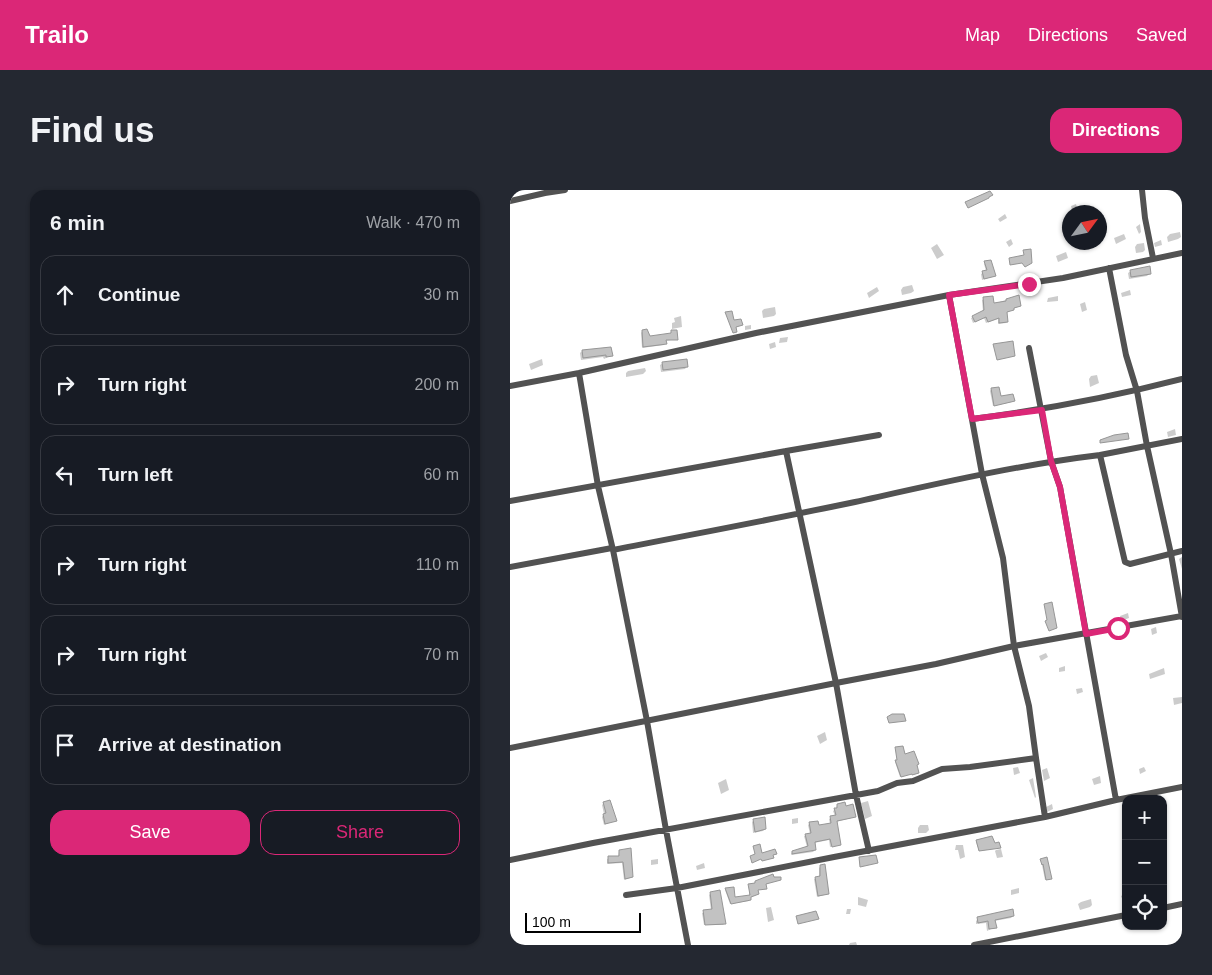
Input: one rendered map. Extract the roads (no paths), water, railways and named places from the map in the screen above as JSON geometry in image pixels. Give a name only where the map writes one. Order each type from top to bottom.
[{"type":"street","points":[[510,201],[545,192],[566,190]]},
{"type":"street","points":[[1142,190],[1144,218],[1153,258]]},
{"type":"street","points":[[510,386],[579,373],[756,333],[949,295],[1063,278],[1182,252]]},
{"type":"street","points":[[510,748],[936,664],[1014,646],[1182,616],[1137,391],[1126,355],[1109,268]]},
{"type":"street","points":[[949,295],[982,474],[1003,558],[1014,646],[1029,706],[1045,817]]},
{"type":"street","points":[[1029,348],[1051,461],[1060,487],[1116,800]]},
{"type":"street","points":[[579,373],[598,486],[613,549],[647,721],[688,945]]},
{"type":"street","points":[[972,419],[1042,410],[1137,391],[1182,379]]},
{"type":"street","points":[[510,501],[879,435]]},
{"type":"street","points":[[510,567],[800,513],[982,474],[1051,461],[1100,455],[1182,439]]},
{"type":"street","points":[[786,451],[836,683],[856,795],[869,851]]},
{"type":"street","points":[[1100,455],[1125,562],[1130,564],[1182,551]]},
{"type":"street","points":[[510,860],[878,791],[897,783],[913,781],[942,769],[1036,758]]},
{"type":"street","points":[[626,895],[677,888],[1045,817],[1182,787]]},
{"type":"street","points":[[1167,907],[1182,904]]},
{"type":"street","points":[[974,945],[1122,916]]}]
